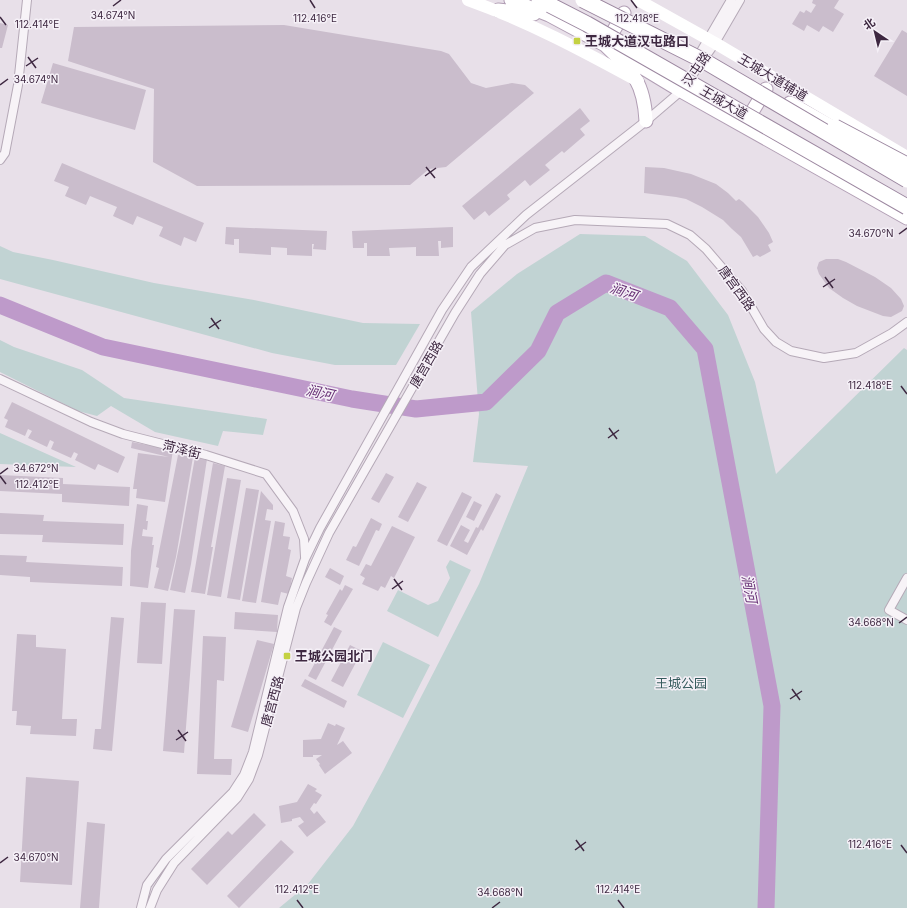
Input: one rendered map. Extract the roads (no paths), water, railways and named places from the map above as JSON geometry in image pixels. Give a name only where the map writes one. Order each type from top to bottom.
[{"type":"highway","name":"王城大道","points":[[538,0],[587,24],[907,207]]},
{"type":"highway","name":"王城大道","points":[[583,0],[704,56],[907,180]]},
{"type":"highway","points":[[599,0],[907,165]]},
{"type":"main road","points":[[468,0],[498,10],[580,50],[638,81]]},
{"type":"main road","points":[[510,0],[549,15],[605,45],[681,91],[907,218]]},
{"type":"main road","points":[[599,0],[766,89],[907,170]]},
{"type":"main road","name":"王城大道辅道","points":[[638,0],[711,41],[907,157]]},
{"type":"main road","points":[[498,10],[549,15]]},
{"type":"main road","points":[[605,45],[624,13]]},
{"type":"main road","points":[[605,45],[622,61],[638,81],[645,103],[646,121]]},
{"type":"main road","points":[[744,126],[766,89]]},
{"type":"street","points":[[0,160],[5,153],[18,85],[27,0]]},
{"type":"street","name":"汉屯路","points":[[681,91],[704,56],[731,0]]},
{"type":"street","name":"汉屯路","points":[[711,41],[740,0]]},
{"type":"street","name":"唐宫西路","points":[[141,908],[147,885],[166,859],[233,792],[244,775],[253,752],[288,607],[305,559],[320,528],[442,310],[471,267],[517,224],[646,121],[681,91]]},
{"type":"street","name":"唐宫西路","points":[[150,908],[157,890],[174,863],[237,798],[249,779],[258,755],[296,608],[314,566],[330,533],[455,314],[480,274],[505,245],[535,228],[575,220],[667,224],[690,235],[706,249],[742,291],[764,329],[776,342],[791,351],[824,358],[856,353],[892,334],[907,322]]},
{"type":"street","name":"菏泽街","points":[[0,379],[92,422],[124,434],[206,455],[266,474],[293,511],[304,539],[305,559]]},
{"type":"street","points":[[305,559],[314,566]]},
{"type":"street","points":[[907,578],[889,610],[907,620]]},
{"type":"waterway","name":"涧河","points":[[0,305],[103,347],[352,399],[416,409],[486,402],[538,351],[557,313],[606,283],[670,308],[705,349],[772,706],[766,908]]},
{"type":"place","name":"王城大道汉屯路口","points":[[577,41]]},
{"type":"place","name":"王城公园北门","points":[[287,656]]},
{"type":"park label","name":"王城公园","points":[[681,683]]}]
